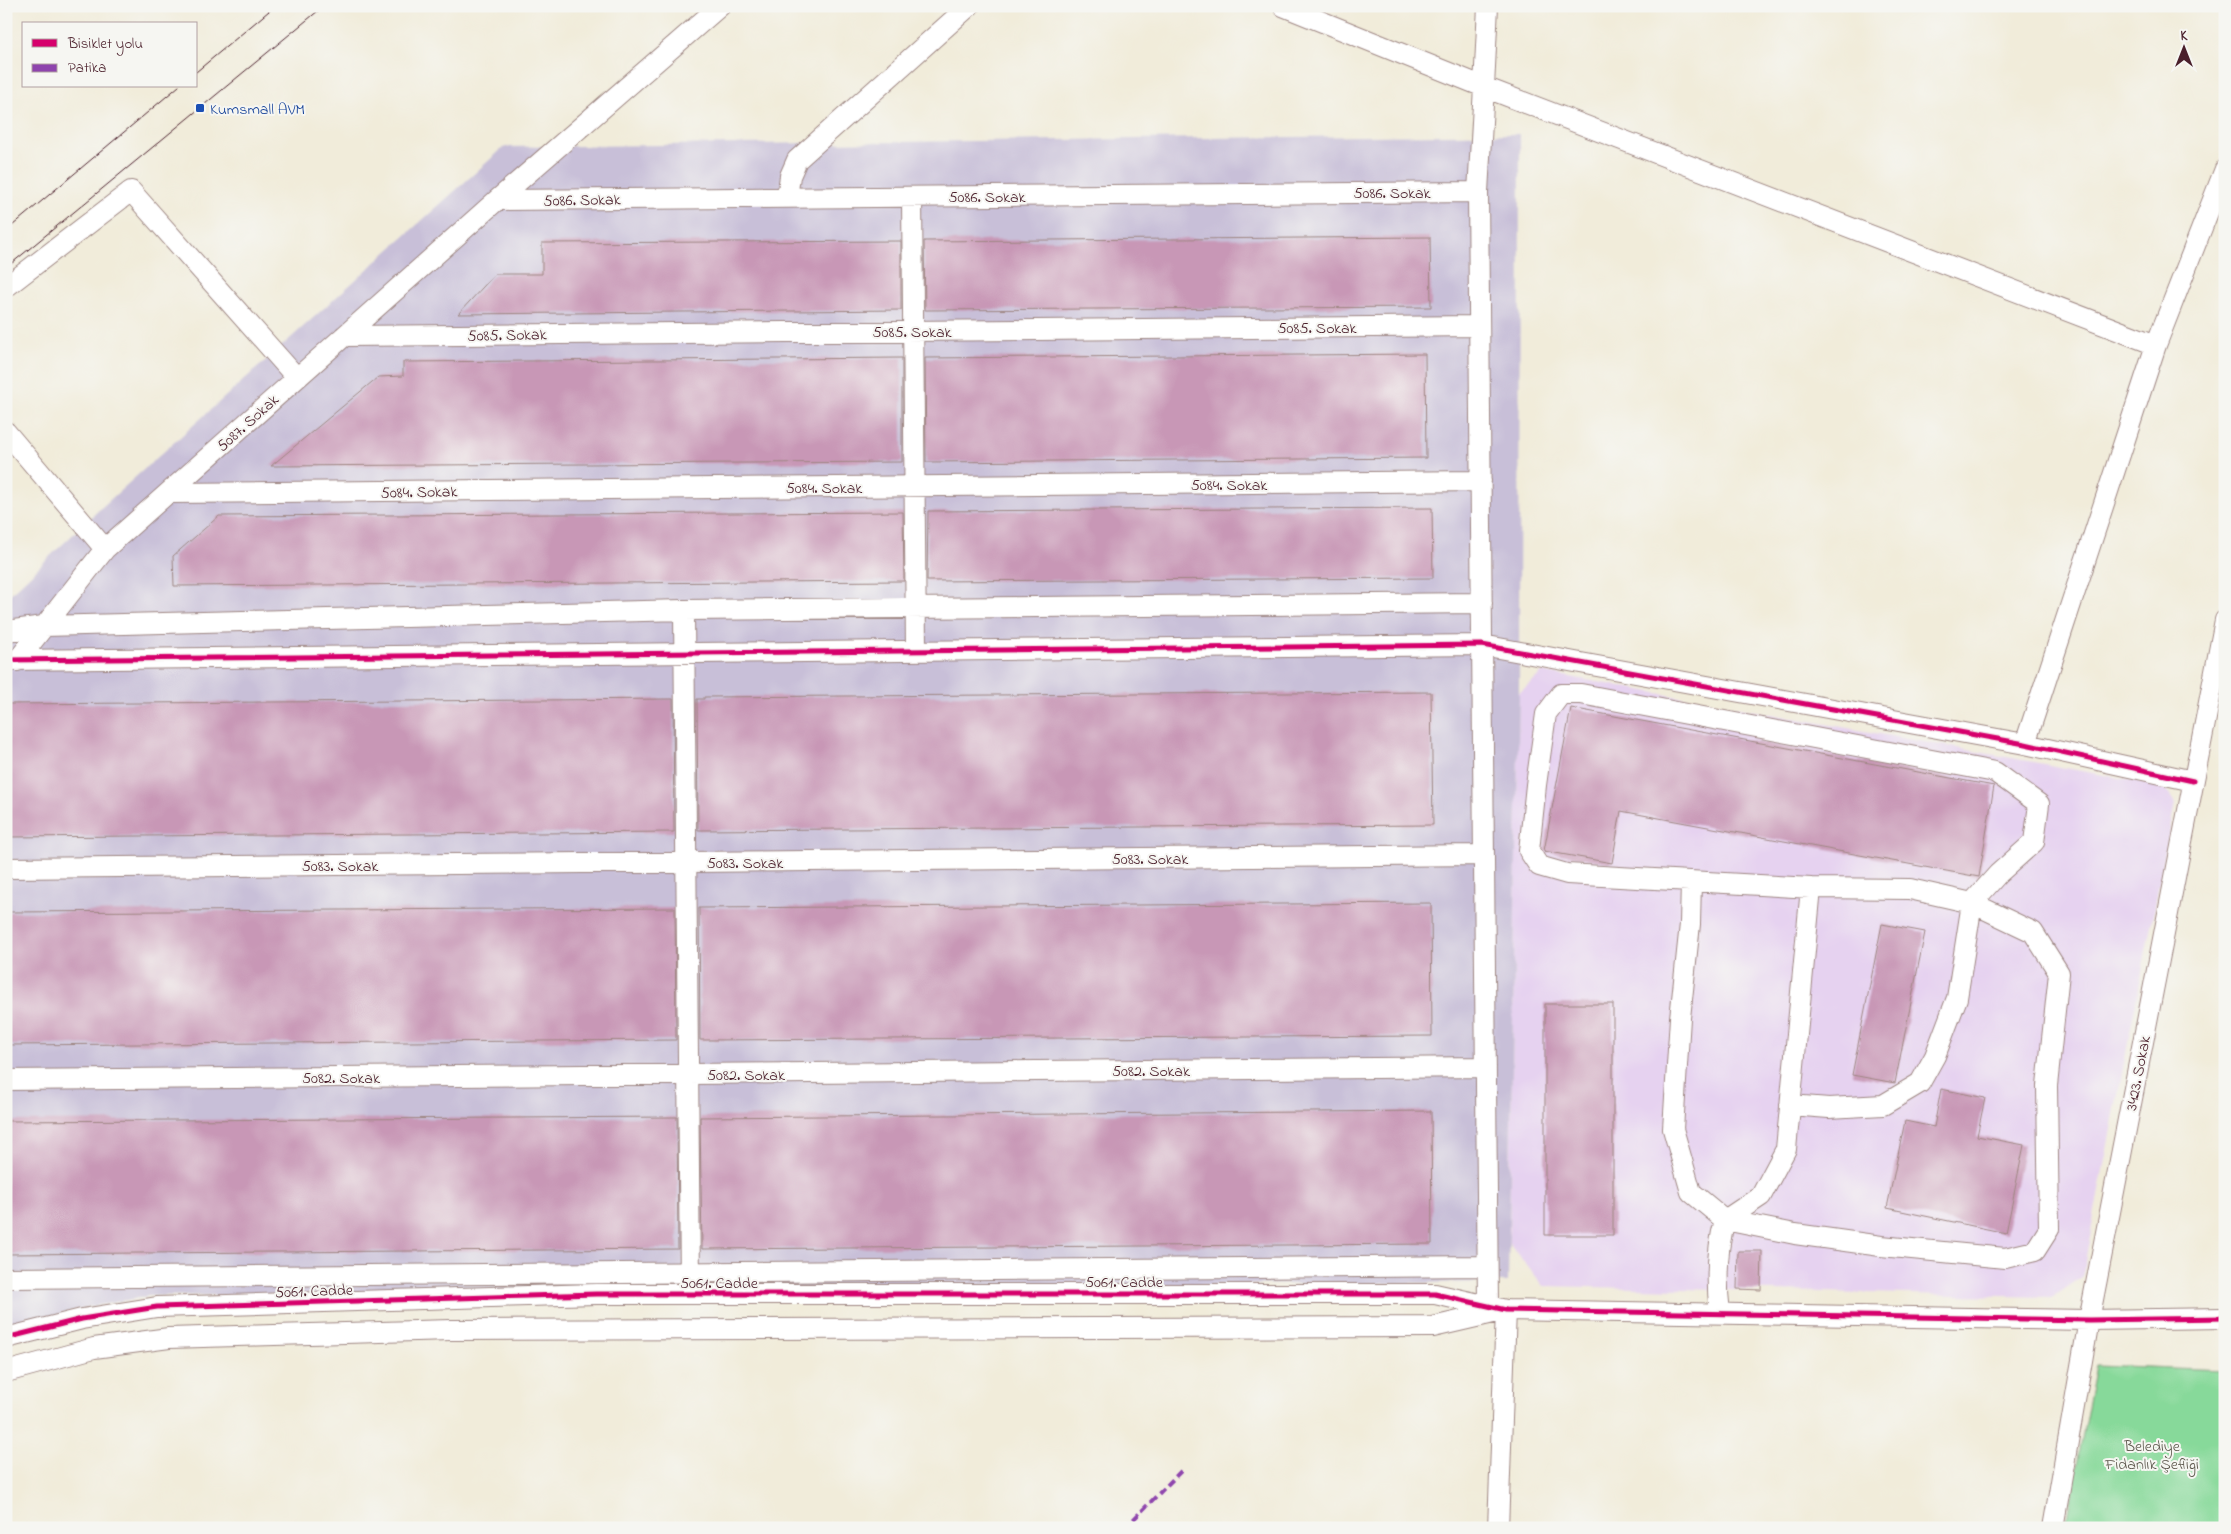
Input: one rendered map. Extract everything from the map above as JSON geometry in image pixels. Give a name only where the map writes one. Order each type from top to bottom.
[{"type":"street","name":"5087. Sokak","points":[[11,661],[44,626],[105,549],[497,200],[720,6]]},
{"type":"street","points":[[787,198],[790,176],[797,160],[969,6]]},
{"type":"street","points":[[1283,6],[1484,87],[2156,345]]},
{"type":"street","points":[[1488,6],[1478,192],[1487,1266],[1497,1308],[1498,1528]]},
{"type":"street","points":[[2025,744],[2156,345],[2225,170]]},
{"type":"street","points":[[6,287],[131,191],[297,378]]},
{"type":"street","name":"5086. Sokak","points":[[497,200],[1478,192]]},
{"type":"street","points":[[912,197],[916,650]]},
{"type":"street","name":"5085. Sokak","points":[[344,336],[1479,326]]},
{"type":"street","points":[[6,432],[105,549]]},
{"type":"street","name":"5084. Sokak","points":[[168,493],[1481,482]]},
{"type":"street","points":[[6,631],[44,626],[684,610],[1482,603]]},
{"type":"street","points":[[684,610],[690,1294]]},
{"type":"street","name":"3423. Sokak","points":[[2053,1528],[2089,1320],[2225,620]]},
{"type":"street","points":[[11,661],[684,652],[1482,645],[2025,744],[2194,782]]},
{"type":"street","points":[[1690,880],[1690,924],[1672,1128],[1691,1192],[1725,1220],[1795,1234],[1881,1246],[2004,1258],[2035,1251],[2049,1229],[2047,1086],[2059,973],[2033,932],[1972,903],[1910,889],[1811,888],[1690,880],[1567,874],[1539,866],[1529,851],[1546,714],[1561,694],[1581,694],[1996,772],[2039,804],[2034,842],[1998,874],[1972,903],[1957,998],[1935,1056],[1920,1083],[1883,1105],[1830,1108],[1790,1106]]},
{"type":"street","name":"5083. Sokak","points":[[6,868],[1484,855]]},
{"type":"street","points":[[1720,1313],[1717,1289],[1718,1245],[1725,1220],[1761,1196],[1786,1149],[1811,888]]},
{"type":"street","name":"5082. Sokak","points":[[6,1080],[1486,1067]]},
{"type":"street","points":[[6,1278],[1487,1266]]},
{"type":"street","name":"5061. Cadde","points":[[6,1338],[82,1318],[157,1307],[596,1294],[1435,1294],[1497,1308]]},
{"type":"street","points":[[6,1372],[94,1348],[132,1342],[189,1338],[461,1330],[1433,1327],[1497,1308],[2089,1320],[2225,1318]]},
{"type":"shaded area","points":[[1520,134],[1519,693],[1508,1282],[149,1296],[89,1307],[6,1327],[6,598],[102,507],[504,147]]},
{"type":"shaded area","points":[[1543,672],[2163,786],[2175,803],[2082,1277],[2053,1297],[1544,1286],[1509,1244],[1519,693]]},
{"type":"green space","name":"Belediye Fidanlık Şefliği","points":[[2096,1365],[2225,1370],[2225,1528],[2065,1528]]},
{"type":"building","points":[[1430,237],[1431,307],[925,310],[924,241]]},
{"type":"building","points":[[901,241],[901,310],[458,314],[495,274],[542,274],[542,243]]},
{"type":"building","points":[[1425,354],[1426,458],[926,462],[925,358]]},
{"type":"building","points":[[902,358],[902,462],[271,466],[378,377],[403,376],[403,362]]},
{"type":"building","points":[[1432,508],[1433,578],[927,581],[928,511]]},
{"type":"building","points":[[903,512],[904,581],[174,586],[173,556],[219,516]]},
{"type":"building","points":[[1431,692],[1433,825],[698,830],[697,699],[704,699],[704,697]]},
{"type":"building","points":[[673,699],[674,832],[6,837],[6,704]]},
{"type":"building","points":[[1571,708],[1994,786],[1979,877],[1621,811],[1612,863],[1544,851]]},
{"type":"building","points":[[1431,903],[1432,1036],[700,1040],[699,908]]},
{"type":"building","points":[[675,908],[676,1040],[6,1045],[6,912]]},
{"type":"building","points":[[1882,924],[1925,932],[1895,1083],[1852,1075]]},
{"type":"building","points":[[1545,1004],[1613,1004],[1613,1235],[1545,1235]]},
{"type":"building","points":[[1941,1089],[1985,1098],[1977,1136],[2024,1145],[2006,1233],[1887,1208],[1905,1121],[1934,1127]]},
{"type":"building","points":[[1431,1111],[1432,1244],[702,1249],[700,1117]]},
{"type":"building","points":[[677,1117],[678,1249],[6,1254],[6,1121]]},
{"type":"building","points":[[1738,1251],[1762,1251],[1761,1290],[1737,1289]]},
{"type":"tram line","points":[[198,70],[275,6]]},
{"type":"tram line","points":[[6,268],[324,6]]},
{"type":"tram line","points":[[6,231],[177,88]]},
{"type":"marked path","points":[[1125,1528],[1181,1471]]},
{"type":"cycle path","points":[[6,660],[1482,645],[2025,744],[2193,781]]},
{"type":"cycle path","points":[[6,1338],[82,1319],[157,1307],[596,1294],[1435,1294],[1506,1310],[2089,1320],[2225,1318]]},
{"type":"place","name":"Kumsmall AVM","points":[[200,108]]}]
